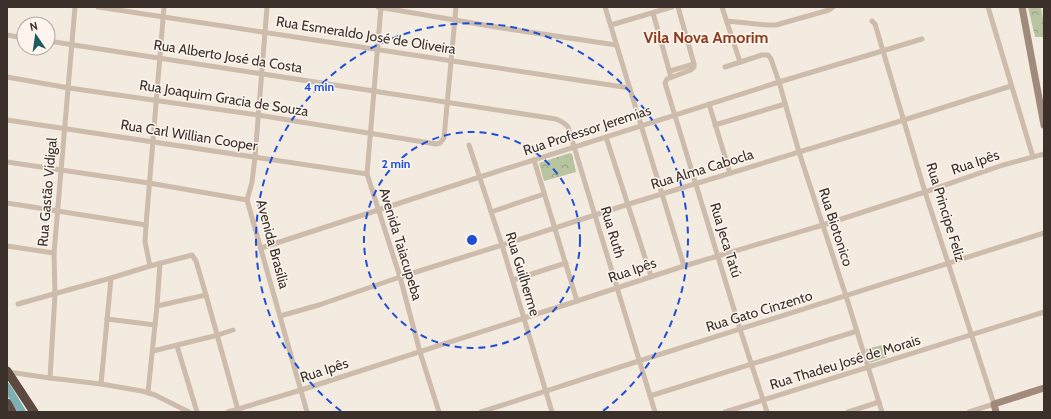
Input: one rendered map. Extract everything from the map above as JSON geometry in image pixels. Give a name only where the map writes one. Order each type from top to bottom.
[{"type":"highway","points":[[7,371],[34,412]]},
{"type":"highway","points":[[7,403],[12,412]]},
{"type":"street","name":"Rua Gastão Vidigal","points":[[50,378],[55,294],[54,253],[75,7]]},
{"type":"street","name":"Rua Esmeraldo José de Oliveira","points":[[98,7],[630,88]]},
{"type":"street","points":[[150,266],[145,242],[164,7]]},
{"type":"street","name":"Avenida Brasília","points":[[267,7],[255,157],[252,182],[247,200],[307,412]]},
{"type":"street","points":[[377,7],[616,45]]},
{"type":"street","name":"Avenida Taiacupeba","points":[[381,7],[366,174],[400,277],[420,352],[439,412]]},
{"type":"street","points":[[447,102],[456,7]]},
{"type":"street","points":[[605,7],[684,266]]},
{"type":"street","points":[[611,25],[672,7]]},
{"type":"street","points":[[653,13],[671,74],[694,64],[678,7]]},
{"type":"street","points":[[722,7],[740,62],[725,67]]},
{"type":"street","points":[[727,21],[766,26],[776,25],[829,10],[833,7]]},
{"type":"street","points":[[988,7],[1033,157]]},
{"type":"street","points":[[1022,7],[1044,125]]},
{"type":"street","name":"Rua Principe Feliz","points":[[872,20],[875,24],[948,263],[996,412]]},
{"type":"street","name":"Rua Professor Jeremias","points":[[261,248],[709,104],[922,39]]},
{"type":"street","name":"Rua Alberto José da Costa","points":[[56,42],[556,119],[568,127]]},
{"type":"street","name":"Rua Biotonico","points":[[740,62],[762,55],[770,57],[882,412]]},
{"type":"street","name":"Rua Jeca Tatú","points":[[671,74],[665,83],[740,329],[767,412]]},
{"type":"street","name":"Rua Joaquim Gracia de Souza","points":[[7,77],[68,88],[258,115],[436,144],[440,143],[444,138],[447,102]]},
{"type":"street","name":"Rua Alma Cabocla","points":[[280,316],[319,305],[400,277],[628,204],[1012,86]]},
{"type":"street","points":[[709,104],[730,173]]},
{"type":"street","points":[[716,125],[785,104]]},
{"type":"street","name":"Rua Carl Willian Cooper","points":[[7,120],[366,174]]},
{"type":"street","name":"Rua Ruth","points":[[568,127],[656,412]]},
{"type":"street","points":[[606,137],[651,276]]},
{"type":"street","name":"Rua Guilherme","points":[[469,145],[513,280],[552,412]]},
{"type":"street","name":"Rua Ipês","points":[[228,412],[577,302],[651,276],[926,192],[1003,165],[1044,154]]},
{"type":"street","points":[[534,160],[577,302]]},
{"type":"street","points":[[7,162],[149,183],[247,200]]},
{"type":"street","points":[[491,212],[544,194]]},
{"type":"street","points":[[7,203],[146,226]]},
{"type":"street","name":"Rua Gato Cinzento","points":[[481,412],[1044,233]]},
{"type":"street","points":[[7,246],[54,253]]},
{"type":"street","points":[[18,304],[160,263],[192,256],[196,261],[238,410]]},
{"type":"street","points":[[148,392],[160,263]]},
{"type":"street","points":[[513,280],[566,263]]},
{"type":"street","points":[[100,384],[111,278]]},
{"type":"street","points":[[157,306],[206,295]]},
{"type":"street","name":"Rua Thadeu José de Morais","points":[[725,412],[1044,312]]},
{"type":"street","points":[[107,319],[155,325]]},
{"type":"street","points":[[153,351],[177,346],[233,330]]},
{"type":"street","points":[[650,396],[856,332]]},
{"type":"street","points":[[177,346],[197,412]]},
{"type":"street","points":[[7,371],[142,390],[189,412]]},
{"type":"street","points":[[969,412],[1044,388]]},
{"type":"street","points":[[848,412],[879,402]]},
{"type":"green space","points":[[1028,7],[1041,7],[1044,24],[1044,37],[1035,37]]},
{"type":"green space","points":[[570,153],[572,154],[576,172],[544,181],[539,163]]},
{"type":"green space","points":[[882,345],[887,357],[870,363],[866,349]]},
{"type":"waterway","points":[[7,387],[22,412]]},
{"type":"railway","points":[[1043,7],[1044,14]]},
{"type":"district","name":"Vila Nova Amorim","points":[[706,37]]}]
